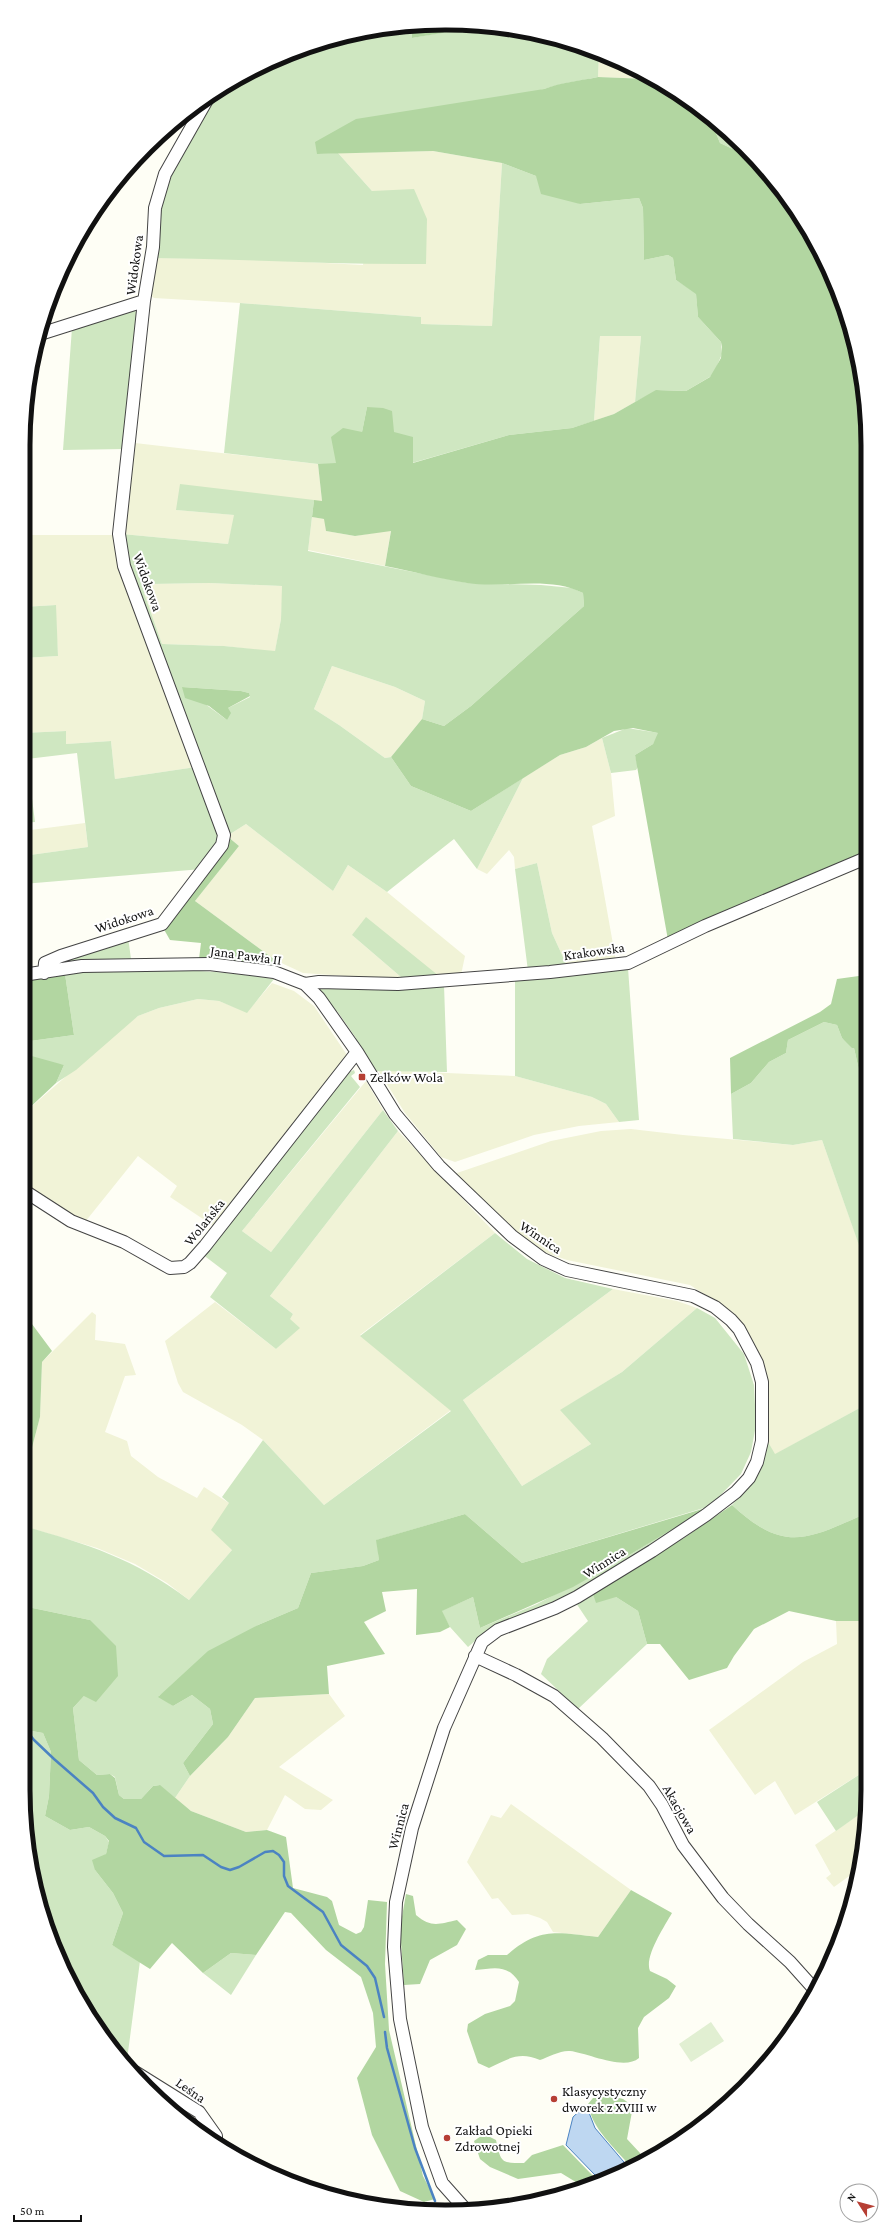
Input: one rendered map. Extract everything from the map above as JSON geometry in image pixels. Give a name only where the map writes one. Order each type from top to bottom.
[{"type":"street","name":"Widokowa","points":[[44,973],[45,963],[61,956],[162,924],[222,845],[224,835],[124,566],[120,546],[123,490],[144,301],[148,281],[155,208],[159,189],[165,174],[201,110]]},
{"type":"street","points":[[46,332],[144,301]]},
{"type":"street","name":"Krakowska","points":[[305,984],[319,982],[398,984],[550,972],[628,962],[705,926],[861,860]]},
{"type":"street","name":"Jana Pawła II","points":[[30,974],[82,966],[209,964],[274,972],[305,984],[319,998],[357,1052],[395,1114]]},
{"type":"street","name":"Wolańska","points":[[30,1195],[71,1221],[124,1242],[170,1268],[184,1267],[196,1256],[229,1217],[357,1052]]},
{"type":"street","name":"Winnica","points":[[395,1114],[439,1166],[512,1236],[543,1259],[567,1270],[693,1296],[715,1307],[732,1320],[751,1348],[762,1382],[763,1419],[760,1452],[749,1478],[736,1492],[670,1539],[577,1596],[555,1608],[498,1630],[482,1642],[444,1728],[412,1828],[396,1902],[394,1947],[400,2019],[407,2062],[422,2127],[442,2183],[461,2204]]},
{"type":"street","name":"Akacjowa","points":[[475,1656],[516,1675],[554,1696],[602,1738],[649,1786],[662,1805],[684,1845],[723,1898],[748,1924],[790,1962],[811,1986]]},
{"type":"street","name":"Leśna","points":[[152,2082],[198,2112],[215,2135]]},
{"type":"green space","points":[[454,30],[473,31],[527,38],[553,44],[599,60],[598,77],[551,87],[317,154],[338,153],[372,191],[414,189],[427,219],[426,264],[358,264],[153,258],[165,178],[208,105],[262,73],[312,52],[338,44],[364,38],[412,32],[412,38]]},
{"type":"green space","points":[[457,30],[412,38],[412,32]]},
{"type":"green space","points":[[599,60],[639,79],[598,77]]},
{"type":"green space","points":[[598,77],[639,79],[676,100],[698,116],[714,129],[720,143],[739,152],[758,172],[791,215],[818,262],[839,312],[847,338],[857,391],[861,446],[861,857],[668,940],[635,755],[653,744],[658,733],[633,728],[614,731],[586,747],[560,755],[471,811],[411,786],[391,757],[422,719],[444,726],[471,706],[584,606],[583,593],[555,585],[496,585],[467,583],[385,566],[391,531],[355,536],[326,531],[324,519],[312,517],[314,500],[322,501],[318,464],[336,463],[331,437],[343,428],[362,432],[367,407],[383,408],[392,411],[394,432],[413,437],[413,463],[509,435],[572,428],[614,414],[656,390],[686,391],[710,377],[721,358],[721,342],[698,317],[696,294],[676,280],[673,258],[668,255],[644,260],[643,208],[639,198],[580,204],[541,194],[536,176],[502,163],[433,151],[317,154],[315,142],[356,119],[544,89],[564,83]]},
{"type":"green space","points":[[714,129],[739,152],[720,143]]},
{"type":"green space","points":[[433,151],[502,163],[492,326],[421,324],[421,317],[154,298],[149,294],[153,258],[251,259],[363,265],[372,191],[338,153]]},
{"type":"green space","points":[[502,163],[536,176],[580,204],[639,198],[643,208],[644,260],[668,255],[673,258],[676,280],[696,293],[698,317],[721,342],[722,354],[713,375],[686,391],[659,390],[635,402],[641,336],[600,336],[594,421],[572,428],[509,435],[412,463],[394,433],[367,407],[362,432],[336,464],[318,464],[224,453],[240,303],[421,317],[421,324],[492,326]]},
{"type":"green space","points":[[130,309],[137,312],[124,449],[63,450],[72,328]]},
{"type":"green space","points":[[600,336],[641,336],[635,402],[614,414],[594,421]]},
{"type":"green space","points":[[135,443],[318,464],[322,501],[176,510],[235,515],[228,544],[122,534],[128,475]]},
{"type":"green space","points":[[180,484],[314,500],[308,551],[468,583],[541,585],[572,588],[583,593],[584,606],[471,706],[444,726],[422,719],[425,701],[395,687],[332,666],[314,709],[385,758],[391,757],[411,786],[471,811],[523,778],[477,869],[454,839],[387,892],[348,865],[333,891],[246,824],[227,836],[125,554],[122,534],[228,544],[234,515],[176,510]],"holes":[[[209,583],[282,586],[281,619],[275,651],[224,646],[162,644],[144,593],[151,584]],[[182,687],[241,691],[249,693],[250,697],[228,708],[227,720]]]},
{"type":"green space","points":[[312,517],[325,519],[326,531],[355,536],[391,530],[385,566],[308,550]]},
{"type":"green space","points":[[30,535],[115,535],[196,767],[115,779],[111,741],[66,744],[66,731],[30,733],[30,658],[58,656],[55,605],[30,607]]},
{"type":"green space","points":[[209,583],[283,586],[281,619],[275,652],[224,646],[162,644],[144,593],[152,584]]},
{"type":"green space","points":[[56,605],[58,656],[30,658],[30,607]]},
{"type":"green space","points":[[332,666],[395,687],[425,701],[422,719],[391,757],[385,758],[314,709]]},
{"type":"green space","points":[[182,687],[241,691],[249,693],[250,696],[228,708],[231,713],[227,720],[209,706],[185,698]]},
{"type":"green space","points":[[627,728],[659,733],[653,744],[635,755],[638,767],[636,770],[611,773],[602,738]]},
{"type":"green space","points":[[66,731],[66,744],[111,741],[115,779],[196,767],[220,843],[202,869],[30,883],[30,855],[88,847],[77,753],[30,759],[30,733]]},
{"type":"green space","points":[[602,738],[611,773],[615,816],[592,826],[616,961],[568,968],[552,933],[537,863],[515,869],[514,857],[509,850],[487,874],[477,869],[523,778],[560,755],[586,747]]},
{"type":"green space","points":[[30,783],[35,822],[30,822]]},
{"type":"green space","points":[[85,823],[88,847],[30,855],[30,830]]},
{"type":"green space","points":[[246,824],[333,891],[348,865],[387,892],[465,956],[461,975],[439,976],[352,935],[401,977],[374,978],[303,973],[275,960],[195,901],[239,846],[227,836]]},
{"type":"green space","points":[[227,836],[239,846],[195,901],[275,960],[273,966],[199,959],[201,943],[170,940],[162,926]]},
{"type":"green space","points":[[537,863],[552,933],[568,968],[528,971],[515,869]]},
{"type":"green space","points":[[861,864],[861,902],[860,865]]},
{"type":"green space","points":[[366,917],[439,976],[401,977],[352,935]]},
{"type":"green space","points":[[128,937],[131,959],[110,959],[47,964]]},
{"type":"green space","points":[[628,968],[639,1120],[619,1122],[606,1104],[592,1097],[515,1076],[515,981]]},
{"type":"green space","points":[[93,969],[206,971],[274,979],[247,1013],[219,1001],[198,999],[159,1008],[138,1016],[76,1070],[56,1083],[64,1065],[30,1062],[30,1041],[74,1035],[65,974]]},
{"type":"green space","points":[[65,974],[74,1035],[30,1041],[30,979]]},
{"type":"green space","points":[[861,976],[861,1079],[854,1048],[852,1048],[842,1038],[837,1025],[824,1022],[788,1040],[786,1053],[769,1062],[751,1083],[731,1094],[730,1058],[820,1012],[831,1004],[837,979]]},
{"type":"green space","points":[[272,983],[294,991],[314,1006],[349,1058],[215,1227],[170,1197],[177,1186],[138,1156],[85,1222],[30,1190],[30,1108],[112,1036],[138,1016],[159,1008],[198,999],[219,1001],[247,1012]]},
{"type":"green space","points":[[444,985],[447,1072],[372,1071],[354,1041],[356,1038],[337,1011],[335,1013],[317,990],[321,987]]},
{"type":"green space","points":[[824,1022],[837,1025],[842,1038],[854,1048],[861,1079],[861,1251],[822,1140],[793,1145],[733,1139],[731,1094],[751,1083],[769,1062],[786,1053],[788,1040]]},
{"type":"green space","points":[[30,1056],[64,1065],[56,1083],[30,1107]]},
{"type":"green space","points":[[354,1070],[355,1073],[351,1076],[360,1087],[242,1231],[271,1252],[383,1110],[398,1131],[270,1296],[293,1314],[290,1319],[300,1328],[276,1349],[210,1297],[227,1273],[202,1254],[345,1074]]},
{"type":"green space","points":[[378,1070],[515,1076],[592,1097],[606,1104],[619,1122],[579,1126],[534,1135],[455,1162],[441,1157],[405,1113]]},
{"type":"green space","points":[[366,1081],[383,1110],[271,1252],[242,1231]]},
{"type":"green space","points":[[631,1129],[793,1145],[822,1140],[861,1250],[861,1407],[774,1455],[768,1442],[769,1405],[765,1376],[751,1338],[732,1312],[690,1285],[567,1260],[546,1253],[516,1232],[454,1174],[551,1141],[601,1131]]},
{"type":"green space","points":[[398,1131],[495,1233],[360,1335],[451,1410],[324,1505],[263,1440],[242,1425],[183,1392],[178,1383],[165,1341],[215,1302],[276,1349],[299,1328],[289,1319],[293,1314],[270,1296]]},
{"type":"green space","points":[[495,1233],[527,1259],[565,1278],[613,1289],[463,1400],[522,1486],[591,1444],[560,1410],[622,1372],[697,1308],[715,1318],[744,1354],[754,1385],[756,1425],[751,1452],[741,1474],[709,1507],[585,1587],[549,1607],[483,1634],[468,1647],[450,1627],[441,1611],[473,1597],[480,1628],[537,1604],[631,1554],[707,1507],[522,1563],[465,1514],[377,1540],[379,1560],[363,1566],[311,1573],[298,1608],[258,1625],[159,1696],[173,1706],[192,1695],[210,1709],[213,1724],[183,1763],[190,1776],[175,1798],[159,1785],[153,1786],[141,1799],[124,1799],[119,1795],[115,1777],[110,1774],[97,1775],[79,1760],[73,1708],[84,1696],[90,1620],[30,1607],[30,1528],[69,1539],[130,1563],[169,1586],[189,1600],[232,1550],[211,1530],[229,1503],[222,1497],[263,1440],[324,1505],[451,1411],[360,1336]]},
{"type":"green space","points":[[613,1289],[677,1301],[697,1308],[622,1372],[561,1410],[591,1444],[522,1486],[463,1400]]},
{"type":"green space","points":[[92,1312],[96,1315],[95,1340],[125,1344],[136,1375],[125,1376],[105,1432],[127,1441],[131,1456],[158,1477],[197,1498],[204,1487],[229,1503],[232,1550],[189,1600],[167,1583],[135,1564],[97,1548],[30,1528],[30,1455],[40,1417],[42,1362]]},
{"type":"green space","points":[[30,1321],[52,1351],[42,1362],[40,1417],[30,1455]]},
{"type":"green space","points":[[861,1407],[861,1516],[828,1530],[812,1535],[797,1537],[782,1536],[767,1531],[751,1520],[732,1505],[754,1480],[768,1442],[775,1454]]},
{"type":"green space","points":[[732,1505],[767,1531],[782,1536],[797,1537],[812,1535],[828,1530],[861,1516],[861,1621],[836,1621],[789,1611],[754,1629],[727,1668],[689,1680],[660,1644],[647,1644],[638,1611],[616,1597],[596,1603],[592,1591],[684,1538]]},
{"type":"green space","points":[[709,1507],[573,1587],[480,1628],[473,1597],[442,1611],[450,1627],[440,1632],[416,1635],[417,1589],[382,1592],[386,1611],[364,1622],[385,1654],[327,1666],[329,1694],[255,1698],[228,1737],[190,1776],[183,1763],[213,1724],[210,1709],[192,1695],[173,1706],[158,1697],[208,1651],[258,1625],[298,1608],[311,1573],[363,1566],[379,1560],[376,1540],[465,1514],[522,1563]]},
{"type":"green space","points":[[592,1591],[616,1597],[638,1611],[647,1644],[578,1709],[541,1674],[547,1659],[588,1621],[576,1603]]},
{"type":"green space","points":[[30,1607],[90,1620],[116,1646],[118,1676],[96,1702],[84,1696],[73,1708],[79,1760],[97,1775],[110,1774],[115,1778],[119,1795],[124,1799],[141,1799],[153,1786],[160,1785],[191,1811],[246,1832],[267,1830],[286,1837],[293,1888],[327,1897],[332,1901],[339,1925],[356,1934],[361,1932],[364,1927],[368,1900],[387,1902],[385,1964],[389,2030],[423,2176],[435,2199],[424,2202],[400,2191],[372,2135],[357,2078],[376,2047],[373,2013],[361,1977],[326,1950],[291,1913],[285,1912],[256,1955],[231,1953],[203,1973],[172,1943],[150,1969],[112,1945],[123,1913],[113,1893],[95,1870],[92,1860],[106,1854],[109,1841],[105,1836],[89,1827],[70,1830],[45,1816],[49,1796],[51,1752],[43,1733],[30,1731]]},
{"type":"green space","points":[[861,1620],[861,1773],[795,1815],[775,1781],[755,1795],[709,1730],[803,1662],[837,1644],[836,1621]]},
{"type":"green space","points":[[329,1694],[345,1716],[279,1767],[333,1800],[321,1810],[305,1809],[285,1795],[267,1830],[246,1832],[191,1811],[175,1798],[190,1776],[228,1737],[255,1698]]},
{"type":"green space","points":[[30,1731],[43,1733],[51,1752],[49,1796],[45,1816],[70,1830],[89,1827],[105,1836],[109,1842],[106,1854],[95,1870],[113,1893],[123,1913],[112,1945],[140,1961],[127,2056],[100,2020],[73,1973],[52,1923],[44,1897],[38,1871],[31,1817]]},
{"type":"green space","points":[[861,1774],[860,1814],[836,1831],[817,1802]]},
{"type":"green space","points":[[511,1804],[631,1890],[598,1937],[553,1932],[547,1922],[540,1918],[528,1914],[512,1915],[498,1898],[492,1899],[467,1862],[491,1815],[501,1818]]},
{"type":"green space","points":[[860,1814],[852,1874],[834,1887],[826,1878],[831,1874],[815,1845]]},
{"type":"green space","points":[[631,1890],[672,1913],[652,1950],[649,1965],[650,1971],[667,1979],[676,1986],[669,1998],[644,2017],[638,2028],[639,2058],[632,2062],[624,2063],[606,2060],[578,2052],[566,2051],[540,2060],[526,2056],[514,2057],[489,2068],[478,2063],[467,2031],[468,2024],[485,2014],[510,2006],[515,2001],[519,1982],[510,1972],[500,1968],[475,1970],[478,1960],[488,1955],[507,1955],[530,1939],[550,1934],[560,1933],[598,1937]]},
{"type":"green space","points":[[406,1894],[413,1896],[416,1915],[426,1922],[435,1924],[457,1920],[466,1929],[457,1945],[430,1960],[420,1984],[404,1985],[400,1928]]},
{"type":"green space","points":[[231,1953],[256,1955],[231,1995],[203,1973]]},
{"type":"green space","points":[[711,2022],[724,2041],[691,2062],[679,2044]]},
{"type":"green space","points":[[611,2096],[623,2099],[633,2106],[627,2139],[641,2155],[627,2163],[605,2138],[594,2122],[590,2113],[588,2104],[593,2098]]},
{"type":"green space","points":[[484,2134],[496,2140],[501,2157],[506,2162],[511,2163],[524,2163],[532,2155],[563,2145],[594,2177],[578,2183],[561,2173],[518,2179],[490,2167],[480,2159],[474,2141]]},
{"type":"water","points":[[586,2105],[595,2128],[625,2164],[598,2176],[595,2175],[566,2145],[573,2117]]},
{"type":"waterway","points":[[30,1735],[54,1759],[93,1793],[103,1807],[115,1818],[136,1828],[144,1842],[164,1856],[203,1855],[221,1867],[230,1870],[239,1867],[265,1852],[273,1851],[279,1855],[284,1862],[284,1876],[288,1886],[323,1912],[341,1945],[367,1966],[375,1978],[384,2017]]},
{"type":"waterway","points":[[385,2032],[387,2048],[415,2148],[435,2201]]},
{"type":"place","name":"Zelków Wola","points":[[362,1077]]},
{"type":"place","name":"Klasycystyczny dworek z XVIII w","points":[[554,2099]]},
{"type":"place","name":"Zakład Opieki Zdrowotnej","points":[[447,2138]]}]
